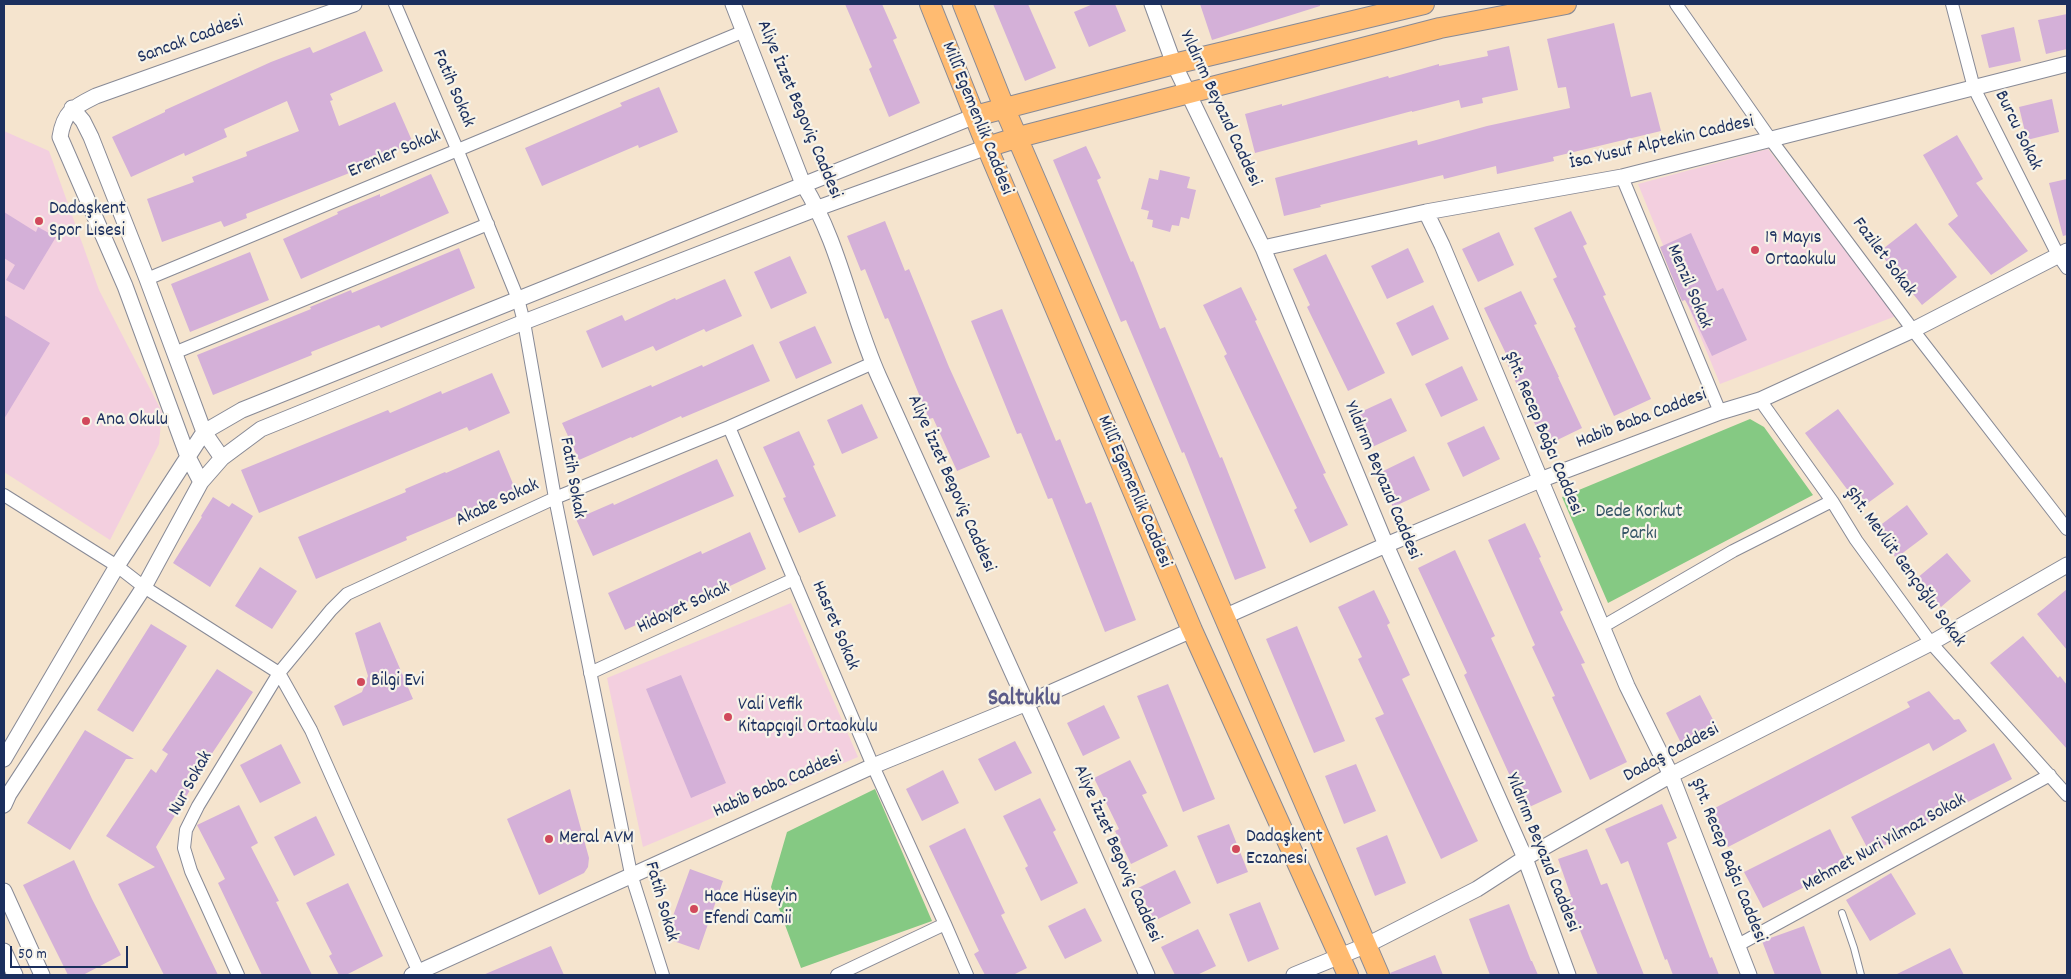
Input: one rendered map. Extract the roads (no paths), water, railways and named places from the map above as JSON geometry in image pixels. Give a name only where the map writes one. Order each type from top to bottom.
[{"type":"main road","name":"Millî Egemenlik Caddesi","points":[[930,4],[987,147],[1192,630],[1348,975]]},
{"type":"main road","name":"Millî Egemenlik Caddesi","points":[[963,4],[1004,107],[1019,137],[1226,616],[1379,975]]},
{"type":"main road","points":[[975,116],[1174,64],[1424,4]]},
{"type":"main road","points":[[987,147],[1019,137],[1440,28],[1566,4]]},
{"type":"street","name":"Sancak Caddesi","points":[[72,108],[96,96],[350,4]]},
{"type":"street","name":"Fatih Sokak","points":[[394,4],[457,149],[518,298],[524,322],[555,498],[631,874],[663,975]]},
{"type":"street","name":"Aliye İzzet Begoviç Caddesi","points":[[733,4],[742,32],[803,184],[818,208],[873,363],[1027,703],[1147,975]]},
{"type":"street","name":"Yıldırım Beyazıd Caddesi","points":[[1152,4],[1174,64],[1262,248],[1386,545],[1525,858],[1568,975]]},
{"type":"street","name":"Fazilet Sokak","points":[[1676,4],[1771,140],[1913,330],[2067,529]]},
{"type":"street","name":"Burcu Sokak","points":[[1952,4],[1974,88],[2062,253],[2067,268]]},
{"type":"street","name":"Erenler Sokak","points":[[147,280],[457,149],[742,32]]},
{"type":"street","name":"İsa Yusuf Alptekin Caddesi","points":[[1262,248],[1426,212],[1622,177],[2067,64]]},
{"type":"street","points":[[201,482],[188,457],[125,286],[60,137],[62,124],[72,108],[83,121],[91,137],[204,432],[222,458]]},
{"type":"street","points":[[4,759],[117,566],[204,432],[242,410],[975,116]]},
{"type":"street","points":[[4,805],[14,785],[144,587],[201,482],[222,458],[261,430],[524,322],[818,208],[987,147]]},
{"type":"street","name":"Menzil Sokak","points":[[1622,177],[1720,412]]},
{"type":"street","name":"Şht. Recep Bağcı Caddesi","points":[[1426,212],[1627,686],[1671,776],[1750,975]]},
{"type":"street","points":[[174,353],[488,224]]},
{"type":"street","name":"Habib Baba Caddesi","points":[[1226,616],[1386,545],[1540,480],[1720,412],[1760,400],[1913,330],[2062,253]]},
{"type":"street","name":"Akabe Sokak","points":[[279,673],[331,610],[347,594],[555,498],[729,427],[873,363]]},
{"type":"street","name":"Şht. Mevlüt Gençoğlu Sokak","points":[[1760,400],[1832,501],[1856,540],[1931,643],[2067,795]]},
{"type":"street","name":"Hasret Sokak","points":[[729,427],[873,766],[945,924],[966,975]]},
{"type":"street","points":[[4,495],[117,566],[144,587],[279,673],[310,730],[417,974]]},
{"type":"street","points":[[1602,628],[1733,551],[1832,501]]},
{"type":"street","name":"Dadaş Caddesi","points":[[1294,975],[1367,945],[1476,888],[1525,858],[1671,776],[1931,643],[2067,565]]},
{"type":"street","name":"Hidayet Sokak","points":[[590,674],[794,579]]},
{"type":"street","name":"Habib Baba Caddesi","points":[[417,974],[631,874],[873,766],[1027,703],[1192,630]]},
{"type":"street","name":"Nur Sokak","points":[[238,975],[191,871],[184,848],[186,830],[198,806],[279,673]]},
{"type":"street","name":"Mehmet Nuri Yılmaz Sokak","points":[[1738,945],[2050,775]]},
{"type":"street","points":[[4,891],[42,975]]},
{"type":"street","points":[[837,975],[945,924]]},
{"type":"street","points":[[4,951],[15,975]]},
{"type":"lane","points":[[1842,913],[1861,975]]},
{"type":"place","name":"Dadaşkent Spor Lisesi","points":[[39,221]]},
{"type":"place","name":"19 Mayıs Ortaokulu","points":[[1755,250]]},
{"type":"place","name":"Ana Okulu","points":[[86,421]]},
{"type":"place","name":"Bilgi Evi","points":[[361,682]]},
{"type":"place","name":"Vali Vefik Kitapçıgil Ortaokulu","points":[[728,717]]},
{"type":"place","name":"Meral AVM","points":[[549,839]]},
{"type":"place","name":"Dadaşkent Eczanesi","points":[[1236,849]]},
{"type":"place","name":"Hace Hüseyin Efendi Camii","points":[[694,909]]},
{"type":"district","name":"Saltuklu","points":[[1024,701]]},
{"type":"park label","name":"Dede Korkut Parkı","points":[[1639,524]]}]
